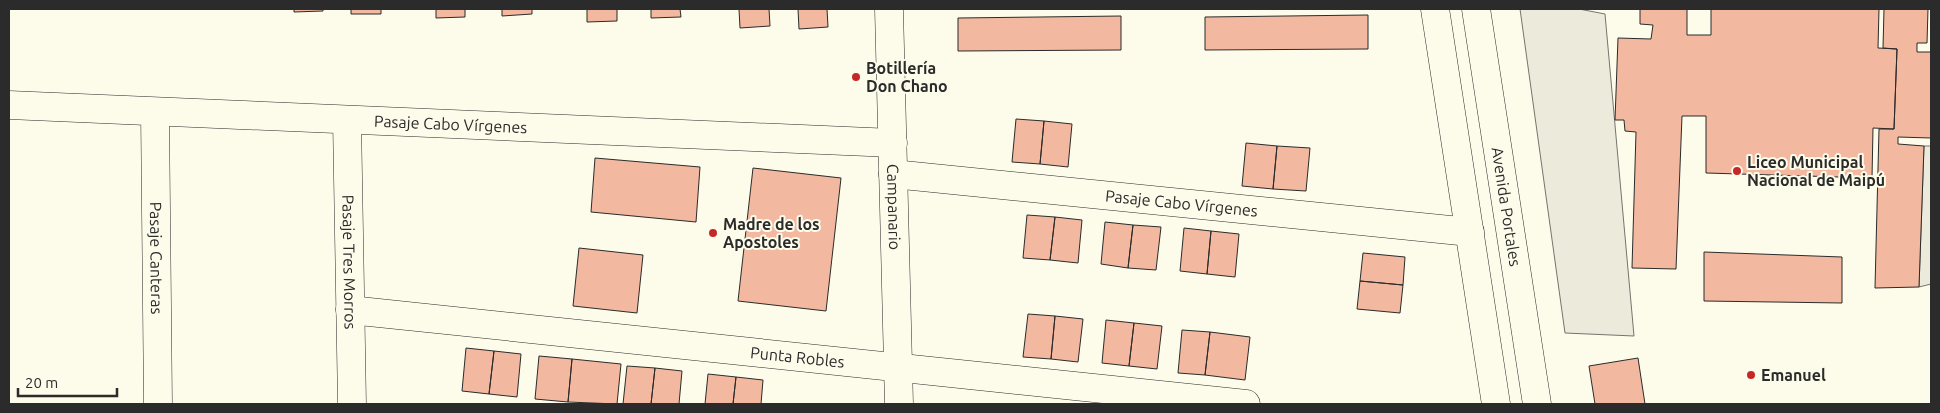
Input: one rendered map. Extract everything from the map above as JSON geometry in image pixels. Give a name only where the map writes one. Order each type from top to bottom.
[{"type":"street","name":"Campanario","points":[[889,9],[899,404]]},
{"type":"street","points":[[1436,9],[1496,404]]},
{"type":"street","name":"Avenida Portales","points":[[1476,9],[1537,404]]},
{"type":"street","name":"Pasaje Cabo Vírgenes","points":[[9,105],[893,144]]},
{"type":"street","name":"Pasaje Canteras","points":[[155,112],[158,404]]},
{"type":"street","name":"Pasaje Tres Morros","points":[[347,120],[352,404]]},
{"type":"street","name":"Pasaje Cabo Vírgenes","points":[[893,174],[1470,232]]},
{"type":"street","name":"Punta Robles","points":[[350,310],[1246,404]]},
{"type":"shaded area","points":[[1520,9],[1579,9],[1605,14],[1634,336],[1565,333]]},
{"type":"shaded area","points":[[1924,146],[1931,146],[1931,284],[1919,287]]},
{"type":"building","points":[[294,9],[323,9],[323,11],[294,12]]},
{"type":"building","points":[[351,9],[381,9],[381,14],[351,14]]},
{"type":"building","points":[[436,9],[465,9],[465,17],[436,18]]},
{"type":"building","points":[[502,9],[532,9],[532,14],[502,16]]},
{"type":"building","points":[[587,9],[617,9],[617,21],[587,22]]},
{"type":"building","points":[[651,9],[680,9],[681,17],[651,18]]},
{"type":"building","points":[[739,9],[769,9],[770,26],[740,28]]},
{"type":"building","points":[[798,9],[827,9],[828,27],[799,29]]},
{"type":"building","points":[[1640,9],[1687,9],[1687,35],[1711,35],[1711,9],[1879,9],[1878,48],[1897,49],[1894,129],[1873,128],[1872,178],[1706,173],[1706,116],[1682,116],[1676,269],[1632,268],[1636,132],[1625,131],[1624,120],[1615,120],[1618,38],[1651,39],[1653,25],[1640,24]]},
{"type":"building","points":[[1884,9],[1928,9],[1927,43],[1917,43],[1917,52],[1931,52],[1931,138],[1898,137],[1898,144],[1924,146],[1919,287],[1875,288],[1879,129],[1894,129],[1897,49],[1883,48]]},
{"type":"building","points":[[1368,15],[1368,49],[1205,50],[1205,17]]},
{"type":"building","points":[[1121,16],[1121,50],[958,51],[958,18]]},
{"type":"building","points":[[1016,119],[1044,121],[1040,164],[1012,162]]},
{"type":"building","points":[[1044,121],[1072,124],[1068,167],[1040,164]]},
{"type":"building","points":[[1246,143],[1277,146],[1273,189],[1242,186]]},
{"type":"building","points":[[1277,146],[1310,148],[1306,191],[1273,189]]},
{"type":"building","points":[[595,158],[700,167],[696,222],[591,212]]},
{"type":"building","points":[[753,168],[841,178],[826,311],[738,301]]},
{"type":"building","points":[[1027,215],[1055,217],[1050,260],[1023,258]]},
{"type":"building","points":[[1055,217],[1082,220],[1078,263],[1050,260]]},
{"type":"building","points":[[1105,222],[1133,225],[1128,268],[1101,264]]},
{"type":"building","points":[[1133,225],[1161,227],[1156,270],[1128,268]]},
{"type":"building","points":[[1184,228],[1211,231],[1207,274],[1180,271]]},
{"type":"building","points":[[1211,231],[1239,234],[1235,277],[1207,274]]},
{"type":"building","points":[[579,248],[643,255],[637,313],[573,306]]},
{"type":"building","points":[[1704,252],[1842,257],[1842,303],[1704,301]]},
{"type":"building","points":[[1363,253],[1405,257],[1403,285],[1360,281]]},
{"type":"building","points":[[1360,281],[1403,285],[1400,313],[1357,309]]},
{"type":"building","points":[[1028,314],[1055,316],[1051,359],[1023,357]]},
{"type":"building","points":[[1055,316],[1083,319],[1078,362],[1051,359]]},
{"type":"building","points":[[1106,320],[1134,323],[1129,366],[1102,363]]},
{"type":"building","points":[[1134,323],[1162,326],[1157,369],[1129,366]]},
{"type":"building","points":[[1182,330],[1210,332],[1205,375],[1178,373]]},
{"type":"building","points":[[1210,332],[1250,337],[1245,380],[1205,375]]},
{"type":"building","points":[[466,348],[494,351],[489,394],[462,391]]},
{"type":"building","points":[[494,351],[521,354],[517,397],[489,394]]},
{"type":"building","points":[[539,356],[572,359],[568,402],[535,399]]},
{"type":"building","points":[[1638,358],[1645,404],[1595,404],[1589,366]]},
{"type":"building","points":[[572,359],[621,364],[617,404],[568,402]]},
{"type":"building","points":[[627,366],[655,368],[651,404],[623,404]]},
{"type":"building","points":[[655,368],[682,371],[679,404],[651,404]]},
{"type":"building","points":[[708,374],[736,377],[733,404],[705,404]]},
{"type":"building","points":[[736,377],[763,380],[761,404],[733,404]]},
{"type":"place","name":"Botillería Don Chano","points":[[856,77]]},
{"type":"place","name":"Liceo Municipal Nacional de Maipú","points":[[1737,171]]},
{"type":"place","name":"Madre de los Apostoles","points":[[713,233]]},
{"type":"place","name":"Emanuel","points":[[1751,375]]}]
